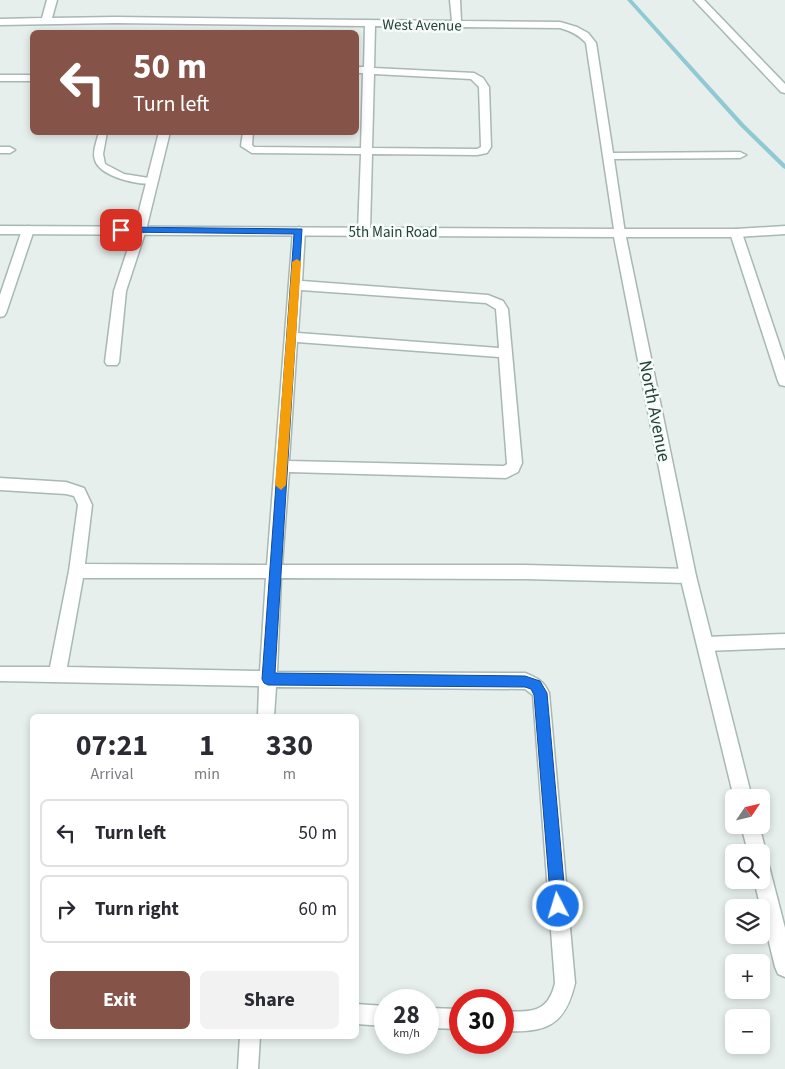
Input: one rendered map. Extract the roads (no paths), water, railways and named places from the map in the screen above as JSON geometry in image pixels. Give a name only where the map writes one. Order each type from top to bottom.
[{"type":"street","points":[[46,21],[52,0]]},
{"type":"street","points":[[455,0],[457,26]]},
{"type":"street","points":[[699,0],[785,90]]},
{"type":"street","name":"West Avenue","points":[[0,22],[193,22],[457,26],[560,25],[573,28]]},
{"type":"street","points":[[191,30],[193,22]]},
{"type":"street","points":[[364,232],[370,24]]},
{"type":"street","name":"North Avenue","points":[[573,28],[584,34],[591,43],[619,233],[688,576],[741,789]]},
{"type":"street","points":[[248,135],[246,146],[252,150],[478,152],[483,151],[486,147],[484,87],[479,80],[466,74],[359,70]]},
{"type":"street","points":[[0,78],[30,78]]},
{"type":"street","points":[[112,362],[120,291],[140,230],[163,135]]},
{"type":"street","points":[[608,156],[740,155]]},
{"type":"street","name":"5th Main Road","points":[[0,230],[619,233],[785,230]]},
{"type":"street","points":[[0,313],[28,230]]},
{"type":"street","points":[[266,714],[274,573],[299,231]]},
{"type":"street","points":[[736,232],[785,381]]},
{"type":"street","points":[[282,466],[506,472],[513,468],[515,463],[507,353],[502,309],[499,304],[488,299],[295,285]]},
{"type":"street","points":[[291,337],[507,353]]},
{"type":"street","points":[[0,484],[66,488],[79,492],[85,505],[77,571],[57,674]]},
{"type":"street","points":[[77,571],[274,573],[525,572],[688,576]]},
{"type":"street","points":[[706,644],[785,641]]},
{"type":"street","points":[[0,674],[525,681],[535,685],[540,693],[565,983],[563,998],[555,1010],[544,1018],[530,1022],[514,1021]]},
{"type":"street","points":[[766,889],[785,967]]},
{"type":"street","points":[[359,1014],[374,1015]]},
{"type":"street","points":[[248,1069],[250,1039]]},
{"type":"lane","points":[[103,135],[99,160],[103,167],[115,174],[152,181]]},
{"type":"waterway","points":[[629,0],[742,125],[785,167]]}]
